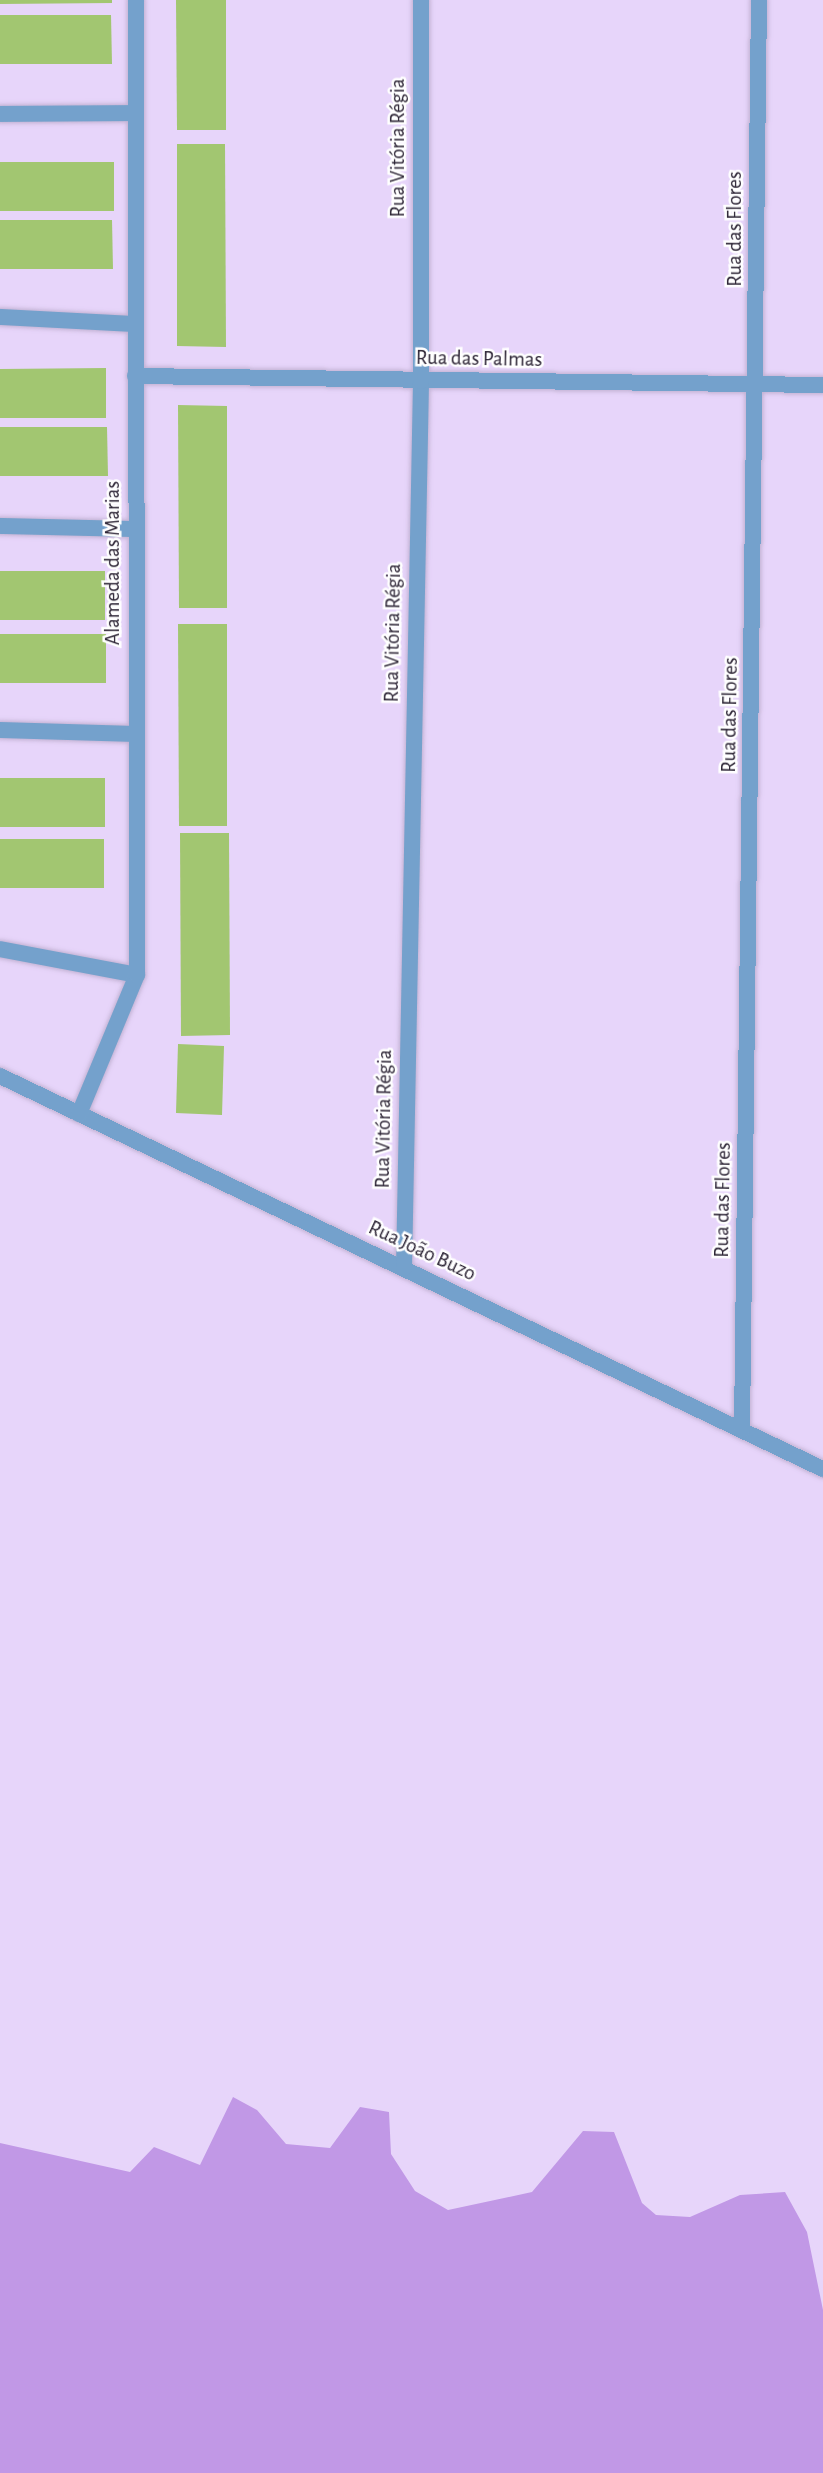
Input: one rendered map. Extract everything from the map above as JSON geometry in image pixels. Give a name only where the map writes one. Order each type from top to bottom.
[{"type":"street","name":"Alameda das Marias","points":[[79,1114],[137,975],[136,0]]},
{"type":"street","name":"Rua Vitória Régia","points":[[404,1268],[421,381],[421,0]]},
{"type":"street","name":"Rua das Flores","points":[[742,1430],[757,384],[759,0]]},
{"type":"street","points":[[0,114],[135,113]]},
{"type":"street","points":[[0,317],[135,324]]},
{"type":"street","name":"Rua das Palmas","points":[[135,376],[823,385]]},
{"type":"street","points":[[0,526],[135,529]]},
{"type":"street","points":[[0,730],[136,735]]},
{"type":"street","points":[[0,949],[137,975]]},
{"type":"street","name":"Rua João Buzo","points":[[0,1076],[823,1469]]},
{"type":"shaded area","points":[[233,2097],[257,2110],[286,2144],[330,2148],[360,2107],[389,2112],[391,2154],[415,2191],[448,2210],[532,2192],[583,2131],[614,2132],[642,2203],[656,2215],[690,2217],[740,2195],[785,2192],[807,2232],[823,2310],[823,2473],[0,2473],[0,2143],[130,2172],[154,2147],[200,2165]]},
{"type":"building","points":[[0,0],[112,0],[112,3],[0,4]]},
{"type":"building","points":[[176,0],[226,0],[226,130],[177,130]]},
{"type":"building","points":[[0,15],[111,15],[112,64],[0,64]]},
{"type":"building","points":[[177,144],[225,144],[226,347],[177,346]]},
{"type":"building","points":[[0,162],[114,162],[114,211],[0,211]]},
{"type":"building","points":[[0,220],[112,220],[113,269],[0,269]]},
{"type":"building","points":[[106,368],[106,418],[0,418],[0,369]]},
{"type":"building","points":[[178,405],[227,406],[227,608],[179,608]]},
{"type":"building","points":[[0,427],[107,427],[108,476],[0,476]]},
{"type":"building","points":[[0,571],[105,571],[105,620],[0,620]]},
{"type":"building","points":[[178,624],[227,624],[227,826],[179,826]]},
{"type":"building","points":[[0,634],[106,634],[106,683],[0,683]]},
{"type":"building","points":[[0,778],[105,778],[105,827],[0,827]]},
{"type":"building","points":[[180,833],[229,833],[230,1035],[181,1036]]},
{"type":"building","points":[[0,839],[104,839],[104,888],[0,888]]},
{"type":"building","points":[[178,1044],[224,1046],[222,1115],[176,1113]]}]
